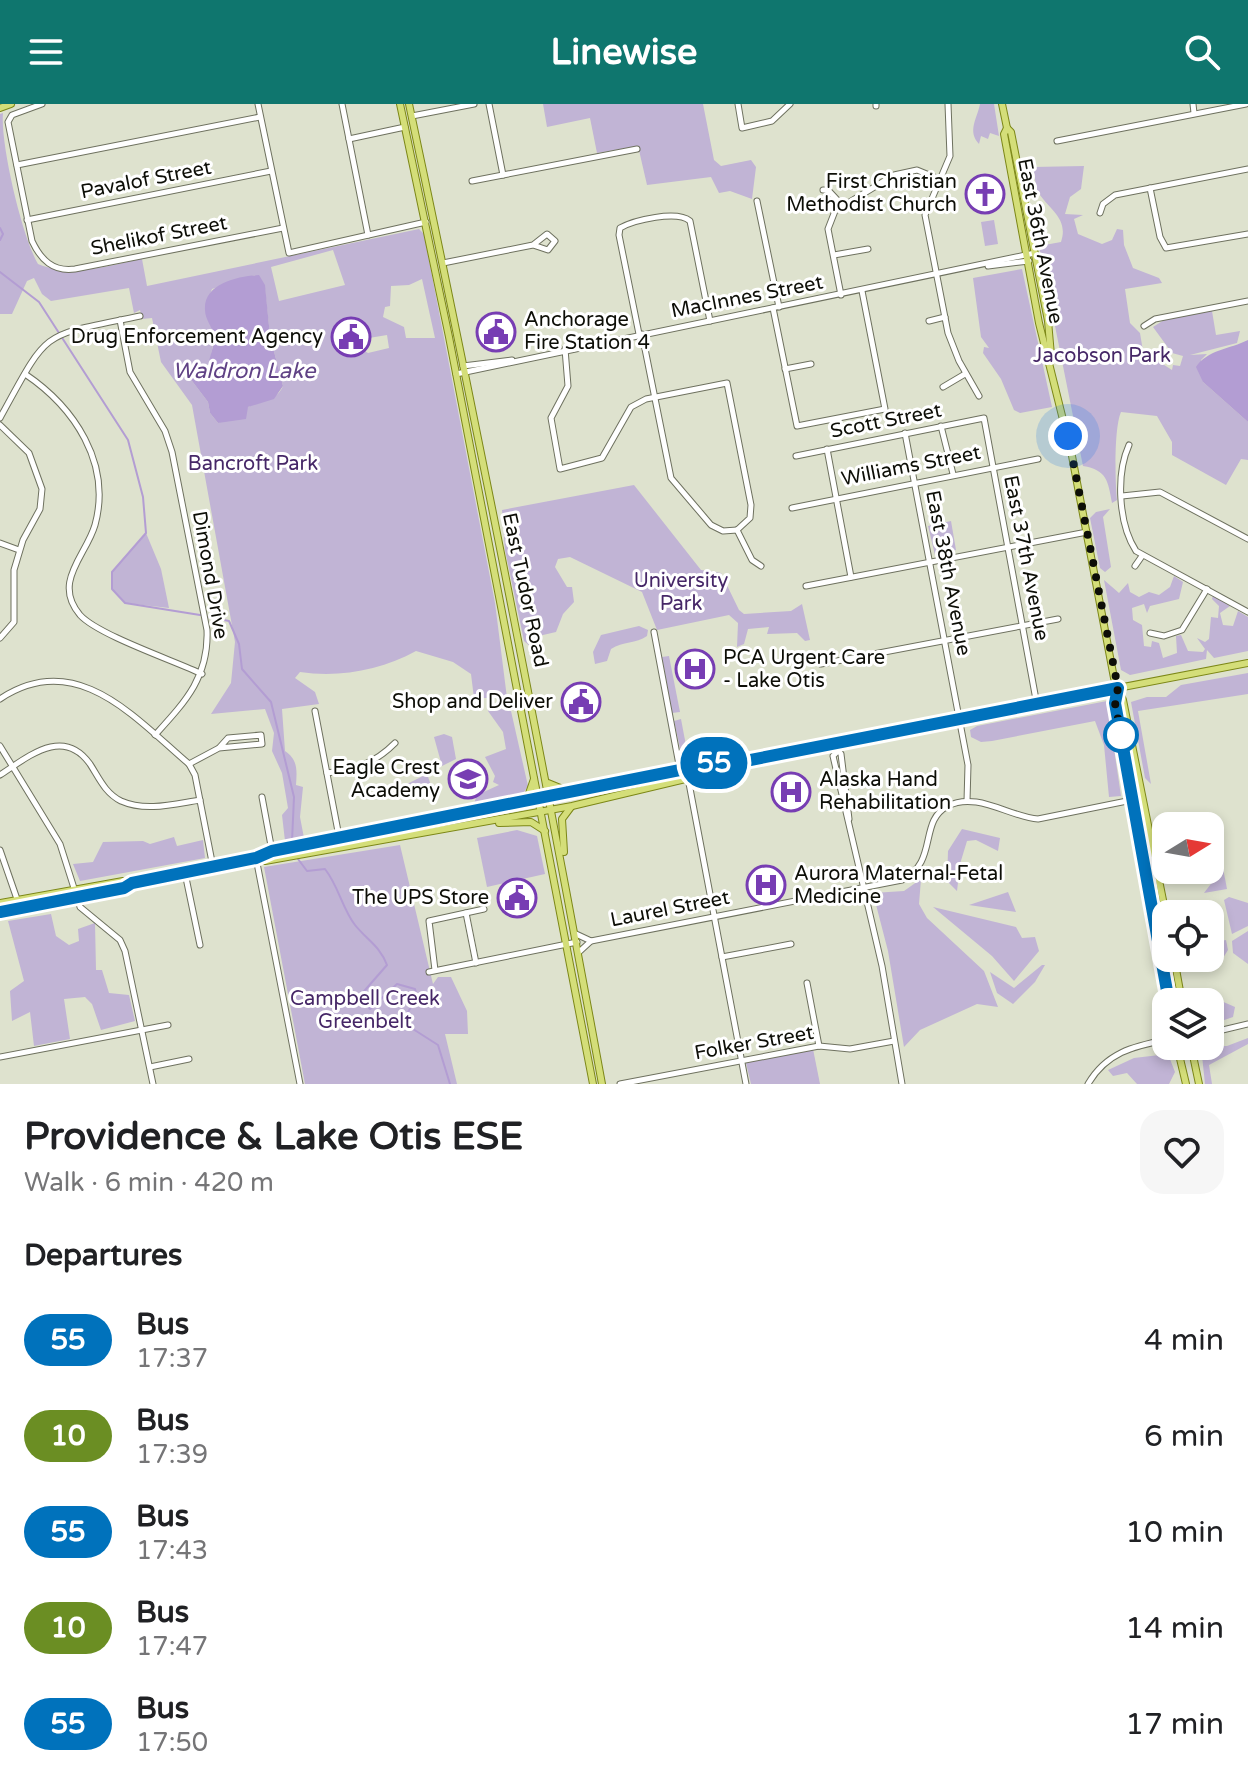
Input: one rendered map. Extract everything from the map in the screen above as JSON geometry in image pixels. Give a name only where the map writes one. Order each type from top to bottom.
[{"type":"main road","points":[[0,108],[11,104]]},
{"type":"main road","name":"East Tudor Road","points":[[400,104],[548,783],[601,1084]]},
{"type":"main road","name":"East Tudor Road","points":[[409,104],[435,220],[593,1084]]},
{"type":"main road","name":"East 36th Avenue","points":[[1002,104],[1007,128],[1011,132],[1036,256],[1049,326],[1051,359],[1118,688]]},
{"type":"main road","name":"East 36th Avenue","points":[[1007,128],[1004,134],[1026,258],[1040,329],[1051,359]]},
{"type":"main road","points":[[0,912],[124,888],[132,883],[256,858],[286,848],[523,804],[720,762],[730,764],[835,749],[959,720],[1248,663]]},
{"type":"main road","points":[[1118,688],[1115,703],[1166,988]]},
{"type":"main road","points":[[1118,688],[1163,900]]},
{"type":"main road","points":[[688,778],[720,762]]},
{"type":"main road","points":[[256,858],[265,861],[542,812],[719,771],[730,764]]},
{"type":"main road","points":[[655,786],[677,776],[680,770]]},
{"type":"main road","points":[[523,804],[531,794],[534,772]]},
{"type":"main road","points":[[548,783],[557,789],[577,793]]},
{"type":"main road","points":[[1132,800],[1140,803],[1148,822]]},
{"type":"main road","points":[[563,863],[562,817],[572,806]]},
{"type":"main road","points":[[492,821],[531,822],[546,831]]},
{"type":"main road","points":[[0,903],[123,881],[132,883]]},
{"type":"main road","points":[[1149,892],[1161,890]]},
{"type":"main road","points":[[1180,1060],[1186,1084]]},
{"type":"main road","points":[[1194,1060],[1199,1084]]},
{"type":"main road","points":[[590,1067],[601,1084]]},
{"type":"street","points":[[27,220],[8,122],[12,115],[42,104]]},
{"type":"street","points":[[258,104],[289,253],[435,220]]},
{"type":"street","points":[[342,104],[368,235]]},
{"type":"street","points":[[412,116],[474,104]]},
{"type":"street","points":[[489,104],[503,175]]},
{"type":"street","points":[[738,104],[742,128],[772,121],[790,104]]},
{"type":"street","points":[[948,104],[951,149],[925,215],[945,317],[965,374],[979,396]]},
{"type":"street","points":[[1193,104],[1194,113]]},
{"type":"street","points":[[1057,141],[1246,104]]},
{"type":"street","points":[[785,111],[793,116]]},
{"type":"street","points":[[17,165],[260,117]]},
{"type":"street","points":[[349,139],[405,127]]},
{"type":"street","points":[[472,181],[637,149]]},
{"type":"street","points":[[1100,213],[1109,199],[1248,169]]},
{"type":"street","name":"Pavalof Street","points":[[27,220],[271,171]]},
{"type":"street","points":[[841,295],[828,223],[841,204],[880,182],[910,171],[926,172],[939,179]]},
{"type":"street","points":[[1150,188],[1160,237],[1166,248],[1248,234]]},
{"type":"street","points":[[823,190],[828,190],[841,204]]},
{"type":"street","points":[[757,201],[797,426],[885,409],[862,291]]},
{"type":"street","points":[[565,349],[568,386],[551,418],[560,469],[602,458],[631,407],[654,398],[727,383],[751,505],[750,518],[737,530],[723,531],[711,525],[674,483],[654,398],[640,334],[620,228],[677,215],[688,217],[710,321]]},
{"type":"street","name":"Shelikof Street","points":[[27,220],[32,241],[44,261],[68,270],[283,228]]},
{"type":"street","points":[[443,263],[533,245]]},
{"type":"street","points":[[833,255],[868,249]]},
{"type":"street","name":"MacInnes Street","points":[[460,370],[1036,256]]},
{"type":"street","points":[[1144,326],[1155,319],[1248,301]]},
{"type":"street","points":[[0,418],[34,355],[52,337],[140,316]]},
{"type":"street","points":[[929,321],[945,317]]},
{"type":"street","name":"Dimond Drive","points":[[120,320],[130,372],[165,431],[172,452],[207,630],[202,674],[186,700],[155,735]]},
{"type":"street","points":[[785,369],[811,364]]},
{"type":"street","points":[[25,374],[56,397],[82,433],[99,483],[96,518],[70,578],[70,593],[79,613],[90,624],[202,674]]},
{"type":"street","points":[[943,387],[965,374]]},
{"type":"street","name":"Scott Street","points":[[796,456],[984,418]]},
{"type":"street","name":"East 37th Avenue","points":[[984,418],[1037,705]]},
{"type":"street","points":[[0,425],[29,453],[42,489],[38,516],[19,550],[13,578],[16,626],[0,638]]},
{"type":"street","points":[[941,426],[953,474]]},
{"type":"street","name":"East 38th Avenue","points":[[905,433],[968,765],[967,801]]},
{"type":"street","points":[[1129,445],[1118,478],[1132,545],[1142,556],[1248,612]]},
{"type":"street","points":[[827,449],[851,577]]},
{"type":"street","name":"Williams Street","points":[[792,508],[914,481],[1038,459]]},
{"type":"street","points":[[1122,496],[1160,492],[1248,539]]},
{"type":"street","points":[[96,518],[104,520]]},
{"type":"street","points":[[737,530],[752,560],[761,566]]},
{"type":"street","points":[[806,586],[1087,532]]},
{"type":"street","points":[[0,543],[19,550]]},
{"type":"street","points":[[1135,566],[1142,556]]},
{"type":"street","points":[[1150,633],[1164,636],[1182,630],[1207,589]]},
{"type":"street","points":[[821,664],[1058,619]]},
{"type":"street","points":[[654,632],[680,770]]},
{"type":"street","points":[[0,699],[25,685],[74,683],[99,690],[189,764],[200,800],[213,867]]},
{"type":"street","points":[[315,711],[341,847]]},
{"type":"street","points":[[189,764],[219,748],[228,738],[261,735],[262,744],[219,748]]},
{"type":"street","points":[[327,773],[360,768],[379,759],[395,743]]},
{"type":"street","points":[[0,775],[39,748],[56,745],[74,748],[119,800],[154,807],[200,800]]},
{"type":"street","points":[[0,746],[60,844],[80,907],[120,940],[125,951],[153,1084]]},
{"type":"street","points":[[835,749],[833,756],[864,887],[902,1084]]},
{"type":"street","points":[[688,778],[746,1084]]},
{"type":"street","points":[[262,797],[272,851]]},
{"type":"street","points":[[967,801],[1038,819],[1132,800]]},
{"type":"street","name":"Laurel Street","points":[[579,952],[591,941],[910,876],[924,861],[933,820],[952,804],[967,801]]},
{"type":"street","points":[[0,850],[17,899]]},
{"type":"street","points":[[256,858],[300,1084]]},
{"type":"street","points":[[185,873],[200,945]]},
{"type":"street","points":[[484,909],[429,921],[432,971],[577,942]]},
{"type":"street","points":[[466,913],[476,963]]},
{"type":"street","name":"Laurel Street","points":[[576,934],[591,941]]},
{"type":"street","points":[[722,957],[791,944]]},
{"type":"street","points":[[552,948],[569,957]]},
{"type":"street","points":[[807,983],[819,1046]]},
{"type":"street","points":[[1224,1030],[1248,1024]]},
{"type":"street","points":[[0,1057],[168,1025]]},
{"type":"street","name":"Folker Street","points":[[620,1084],[819,1046],[850,1049],[894,1041]]},
{"type":"street","points":[[1088,1084],[1109,1059],[1125,1049],[1152,1043]]},
{"type":"street","points":[[150,1067],[189,1059]]},
{"type":"green space","points":[[543,104],[703,104],[714,160],[721,166],[751,160],[756,167],[752,199],[730,191],[719,193],[711,177],[647,185],[638,146],[597,153],[590,118],[547,127]]},
{"type":"green space","points":[[980,104],[994,104],[999,136],[990,133],[988,139],[981,136],[979,144],[973,130]]},
{"type":"green space","name":"Bancroft Park","points":[[3,113],[9,167],[25,233],[38,264],[51,268],[89,269],[142,259],[147,286],[419,229],[424,234],[495,603],[507,698],[474,698],[471,674],[453,662],[416,651],[360,671],[330,674],[300,672],[295,678],[315,692],[319,704],[282,709],[285,751],[296,766],[296,785],[303,787],[300,817],[304,838],[285,841],[282,815],[288,808],[282,773],[272,751],[274,733],[265,709],[211,714],[231,683],[235,642],[192,405],[161,362],[152,318],[142,319],[140,310],[134,313],[129,288],[51,301],[42,294],[34,278],[27,281],[12,314],[0,314],[0,114]],"holes":[[[333,250],[345,285],[279,301],[271,267]],[[255,275],[265,289],[270,336],[283,386],[274,397],[218,423],[210,413],[208,402],[189,377],[209,371],[214,336],[205,308],[212,289]],[[422,279],[435,338],[406,338],[404,327],[383,317],[385,307],[390,306],[391,286],[409,285]],[[351,322],[367,333],[369,338],[387,335],[389,348],[368,353],[361,349],[351,355],[336,344],[335,338],[345,323]]]},
{"type":"green space","name":"Jacobson Park","points":[[1084,166],[1081,189],[1070,197],[1065,214],[1083,215],[1074,219],[1078,234],[1102,244],[1112,240],[1117,229],[1123,230],[1124,245],[1133,268],[1159,278],[1162,283],[1125,289],[1130,323],[1140,333],[1144,357],[1150,356],[1172,370],[1173,365],[1180,366],[1183,356],[1172,353],[1153,327],[1164,320],[1212,311],[1216,335],[1240,331],[1237,343],[1190,355],[1207,354],[1201,360],[1203,382],[1248,422],[1248,460],[1241,459],[1226,485],[1172,455],[1172,442],[1157,416],[1121,412],[1116,442],[1117,500],[1112,503],[1102,474],[1083,466],[1039,246],[1061,242],[1062,227],[1057,215],[1038,192],[1033,167]]},
{"type":"green space","points":[[994,220],[998,244],[985,246],[981,222]]},
{"type":"green space","points":[[1022,269],[1052,407],[1020,413],[1014,410],[1001,379],[983,353],[984,347],[989,348],[981,337],[973,278]]},
{"type":"green space","name":"University Park","points":[[634,485],[701,570],[721,573],[739,610],[744,614],[791,611],[802,604],[810,640],[805,641],[797,633],[767,634],[769,627],[748,629],[744,644],[737,647],[738,623],[729,615],[657,630],[642,592],[570,557],[558,559],[555,567],[567,587],[572,587],[574,602],[563,614],[556,632],[530,638],[531,647],[524,641],[505,550],[502,510]]},
{"type":"green space","points":[[1110,509],[1103,517],[1111,567],[1105,572],[1100,568],[1090,518],[1096,512]]},
{"type":"green space","points":[[951,521],[956,550],[935,555],[928,526]]},
{"type":"green space","points":[[146,533],[161,569],[169,608],[125,603],[112,589],[112,572]]},
{"type":"green space","points":[[1174,576],[1183,582],[1179,599],[1150,606],[1147,613],[1144,604],[1132,608],[1133,620],[1142,625],[1144,646],[1151,647],[1152,641],[1159,643],[1163,658],[1177,653],[1176,636],[1181,635],[1188,651],[1203,652],[1205,649],[1197,638],[1205,642],[1209,639],[1211,617],[1218,618],[1219,606],[1212,599],[1213,595],[1230,606],[1220,613],[1223,625],[1233,626],[1238,611],[1248,617],[1248,651],[1214,658],[1207,650],[1206,659],[1130,675],[1121,670],[1104,580],[1119,593],[1128,583],[1130,592],[1139,597],[1149,592],[1159,595],[1170,587]]},
{"type":"green space","points":[[639,626],[648,630],[647,636],[616,646],[611,649],[607,661],[595,664],[593,652],[601,635]]},
{"type":"green space","points":[[669,656],[680,712],[672,713],[662,657]]},
{"type":"green space","points":[[1248,673],[1248,694],[1138,711],[1151,784],[1145,778],[1131,702],[1147,697],[1166,697],[1181,685]]},
{"type":"green space","points":[[1107,701],[1121,796],[1109,797],[1104,745],[1095,721],[992,741],[981,742],[971,737],[970,730],[977,726]]},
{"type":"green space","points":[[490,707],[511,711],[528,786],[521,797],[473,806],[477,795],[499,785],[493,782],[495,776],[485,757],[506,749],[503,732],[488,711]]},
{"type":"green space","points":[[681,719],[688,756],[682,757],[674,721]]},
{"type":"green space","points":[[444,734],[452,737],[456,759],[442,766],[434,737]]},
{"type":"green space","points":[[427,774],[433,791],[413,797],[411,790],[405,792],[403,786]]},
{"type":"green space","points":[[1135,803],[1150,844],[1152,880]]},
{"type":"green space","points":[[962,829],[1000,838],[998,851],[976,840],[967,841],[960,864],[969,868],[959,874],[957,891],[947,881],[948,851]]},
{"type":"green space","points":[[517,830],[537,836],[545,874],[487,887],[477,838]]},
{"type":"green space","points":[[174,837],[177,846],[203,840],[205,858],[80,881],[73,864],[93,862],[103,842],[143,841],[150,844]]},
{"type":"green space","name":"Campbell Creek Greenbelt","points":[[400,845],[433,984],[438,977],[451,977],[467,1011],[468,1034],[445,1034],[457,1084],[305,1084],[264,867]]},
{"type":"green space","points":[[1224,873],[1227,889],[1204,893],[1211,884],[1224,884]]},
{"type":"green space","points":[[921,879],[919,904],[927,918],[984,971],[998,1007],[977,1004],[920,1030],[904,1047],[888,951],[873,893],[904,891]]},
{"type":"green space","points":[[1008,892],[1016,912],[969,905]]},
{"type":"green space","points":[[1229,897],[1248,903],[1248,926],[1232,934],[1224,900]]},
{"type":"green space","points":[[933,907],[1016,927],[1022,938],[1035,937],[1039,951],[1014,981],[992,956]]},
{"type":"green space","points":[[51,914],[56,936],[69,945],[79,941],[78,929],[95,923],[96,970],[102,970],[109,993],[129,995],[135,1021],[101,1030],[92,1004],[85,997],[64,999],[70,1039],[34,1046],[30,1012],[12,1021],[10,991],[24,981],[8,921]]},
{"type":"green space","points":[[1248,931],[1248,964],[1233,953],[1232,941]]},
{"type":"green space","points":[[1224,940],[1228,950],[1224,956]]},
{"type":"green space","points":[[1045,965],[1035,982],[1013,1004],[997,993],[990,972],[1014,988]]},
{"type":"green space","points":[[1224,1002],[1235,1007],[1233,1017],[1224,1020]]},
{"type":"green space","points":[[1248,1038],[1248,1044],[1224,1057],[1224,1046]]},
{"type":"green space","points":[[813,1049],[820,1084],[751,1084],[746,1063]]},
{"type":"green space","points":[[1152,1056],[1152,1060],[1170,1060],[1175,1072],[1169,1084],[1137,1084],[1127,1073],[1113,1076],[1108,1070],[1134,1058]]},
{"type":"green space","points":[[1202,1060],[1218,1060],[1209,1065],[1212,1084],[1205,1084]]},
{"type":"water","name":"Waldron Lake","points":[[259,275],[265,285],[270,336],[283,386],[274,399],[248,407],[246,419],[218,423],[210,413],[208,402],[189,377],[194,372],[208,371],[214,339],[205,313],[206,301],[216,287],[224,283]]},
{"type":"water","points":[[1248,340],[1248,422],[1203,382],[1196,367],[1213,353]]},
{"type":"waterway","points":[[0,228],[3,234],[0,240]]},
{"type":"waterway","points":[[0,272],[39,302],[128,440],[143,497],[146,533],[112,572],[112,589],[125,603],[200,615]]},
{"type":"waterway","points":[[209,617],[229,621],[239,644],[242,669],[271,702],[294,797],[292,841]]},
{"type":"waterway","points":[[298,859],[307,871],[325,869],[351,918],[384,958],[387,965],[359,997],[370,1009],[397,984],[415,989],[417,997],[402,1022],[438,1045],[450,1084]]},
{"type":"bus line","name":"55","points":[[0,912],[124,888],[132,883],[256,858],[263,853],[286,848],[523,804],[720,762],[730,764],[834,745],[1118,688],[1115,703],[1166,988]]},
{"type":"place","name":"First Christian Methodist Church","points":[[985,194]]},
{"type":"place","name":"Anchorage Fire Station 4","points":[[496,332]]},
{"type":"place","name":"Drug Enforcement Agency","points":[[351,337]]},
{"type":"place","name":"PCA Urgent Care - Lake Otis","points":[[695,669]]},
{"type":"place","name":"Shop and Deliver","points":[[581,702]]},
{"type":"place","name":"Eagle Crest Academy","points":[[468,779]]},
{"type":"place","name":"Alaska Hand Rehabilitation","points":[[791,792]]},
{"type":"place","name":"Aurora Maternal-Fetal Medicine","points":[[766,885]]},
{"type":"place","name":"The UPS Store","points":[[517,898]]},
{"type":"route","points":[[1068,436],[1118,688],[1115,703],[1121,735]]}]
